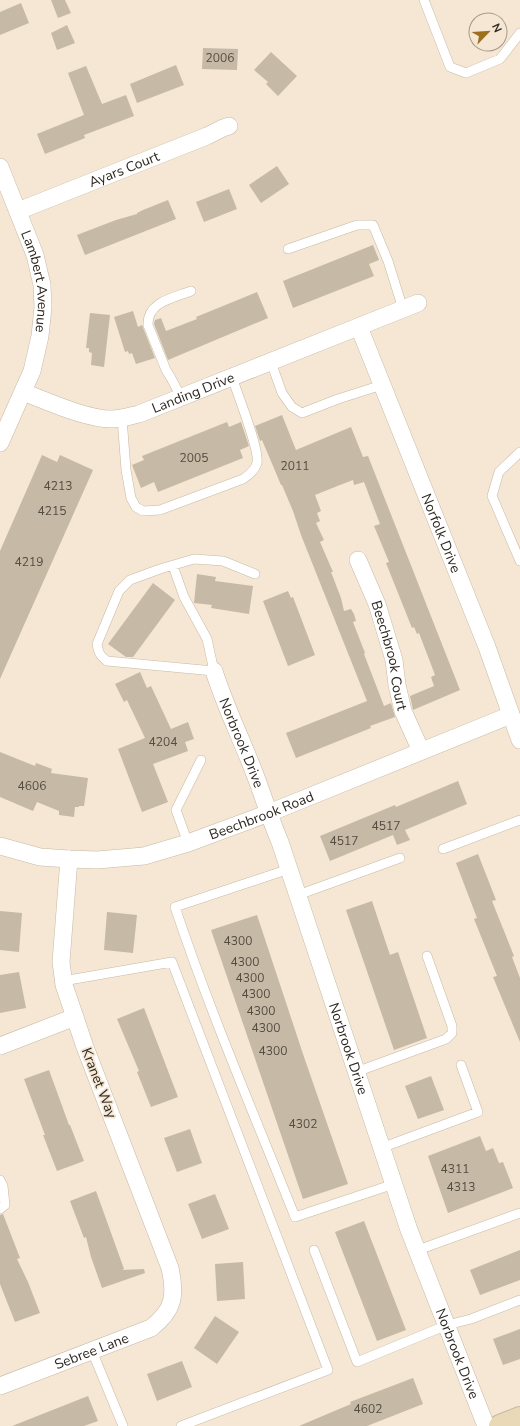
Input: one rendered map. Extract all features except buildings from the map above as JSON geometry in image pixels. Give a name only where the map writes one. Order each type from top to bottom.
[{"type":"main road","points":[[500,1426],[520,1418]]},
{"type":"street","name":"Ayars Court","points":[[18,211],[229,126]]},
{"type":"street","name":"Lambert Avenue","points":[[0,167],[18,211],[39,270],[42,286],[43,307],[40,336],[32,371],[0,443]]},
{"type":"street","name":"Landing Drive","points":[[22,392],[92,417],[110,419],[122,418],[139,414],[410,306]]},
{"type":"street","name":"Norfolk Drive","points":[[359,327],[481,632],[520,740]]},
{"type":"street","name":"Beechbrook Court","points":[[358,560],[377,604],[394,660],[396,685],[403,711],[421,751]]},
{"type":"street","name":"Norbrook Drive","points":[[214,671],[221,694],[235,724],[269,813],[298,895],[381,1148],[418,1250],[486,1426]]},
{"type":"street","name":"Beechbrook Road","points":[[0,846],[40,857],[97,860],[144,856],[188,843],[269,813],[511,715]]},
{"type":"street","name":"Kranet Way","points":[[69,859],[61,962],[63,981],[88,1054],[170,1268],[174,1286],[172,1300]]},
{"type":"street","points":[[0,1046],[75,1017]]},
{"type":"street","name":"Sebree Lane","points":[[0,1386],[151,1328],[161,1320],[167,1312],[172,1300]]},
{"type":"lane","points":[[424,0],[450,67],[466,73],[500,59],[520,33]]},
{"type":"lane","points":[[288,249],[357,225],[373,225],[388,261],[410,306]]},
{"type":"lane","points":[[182,397],[166,370],[148,325],[148,318],[152,309],[159,304],[191,291]]},
{"type":"lane","points":[[270,362],[282,393],[292,407],[302,413],[338,399],[382,385]]},
{"type":"lane","points":[[122,418],[126,470],[131,498],[136,507],[142,512],[160,510],[243,479],[250,474],[257,462],[255,443],[232,377]]},
{"type":"lane","points":[[520,452],[499,472],[492,496],[520,561]]},
{"type":"lane","points":[[173,566],[184,597],[207,638],[214,671],[106,660],[102,658],[98,651],[97,644],[118,591],[130,580],[173,566],[194,560],[223,561],[255,574]]},
{"type":"lane","points":[[188,843],[176,810],[201,760]]},
{"type":"lane","points":[[443,849],[520,820]]},
{"type":"lane","points":[[298,895],[400,858]]},
{"type":"lane","points":[[289,870],[175,907],[216,1020],[295,1217],[394,1184]]},
{"type":"lane","points":[[356,1072],[446,1040],[452,1033],[452,1026],[427,956]]},
{"type":"lane","points":[[63,981],[172,962],[328,1370],[182,1426]]},
{"type":"lane","points":[[381,1148],[478,1112],[461,1065]]},
{"type":"lane","points":[[0,1180],[3,1186],[4,1205],[0,1208]]},
{"type":"lane","points":[[418,1250],[520,1213]]},
{"type":"lane","points":[[314,1250],[357,1362],[447,1326],[471,1319],[520,1300]]},
{"type":"lane","points":[[92,1351],[123,1426]]}]
